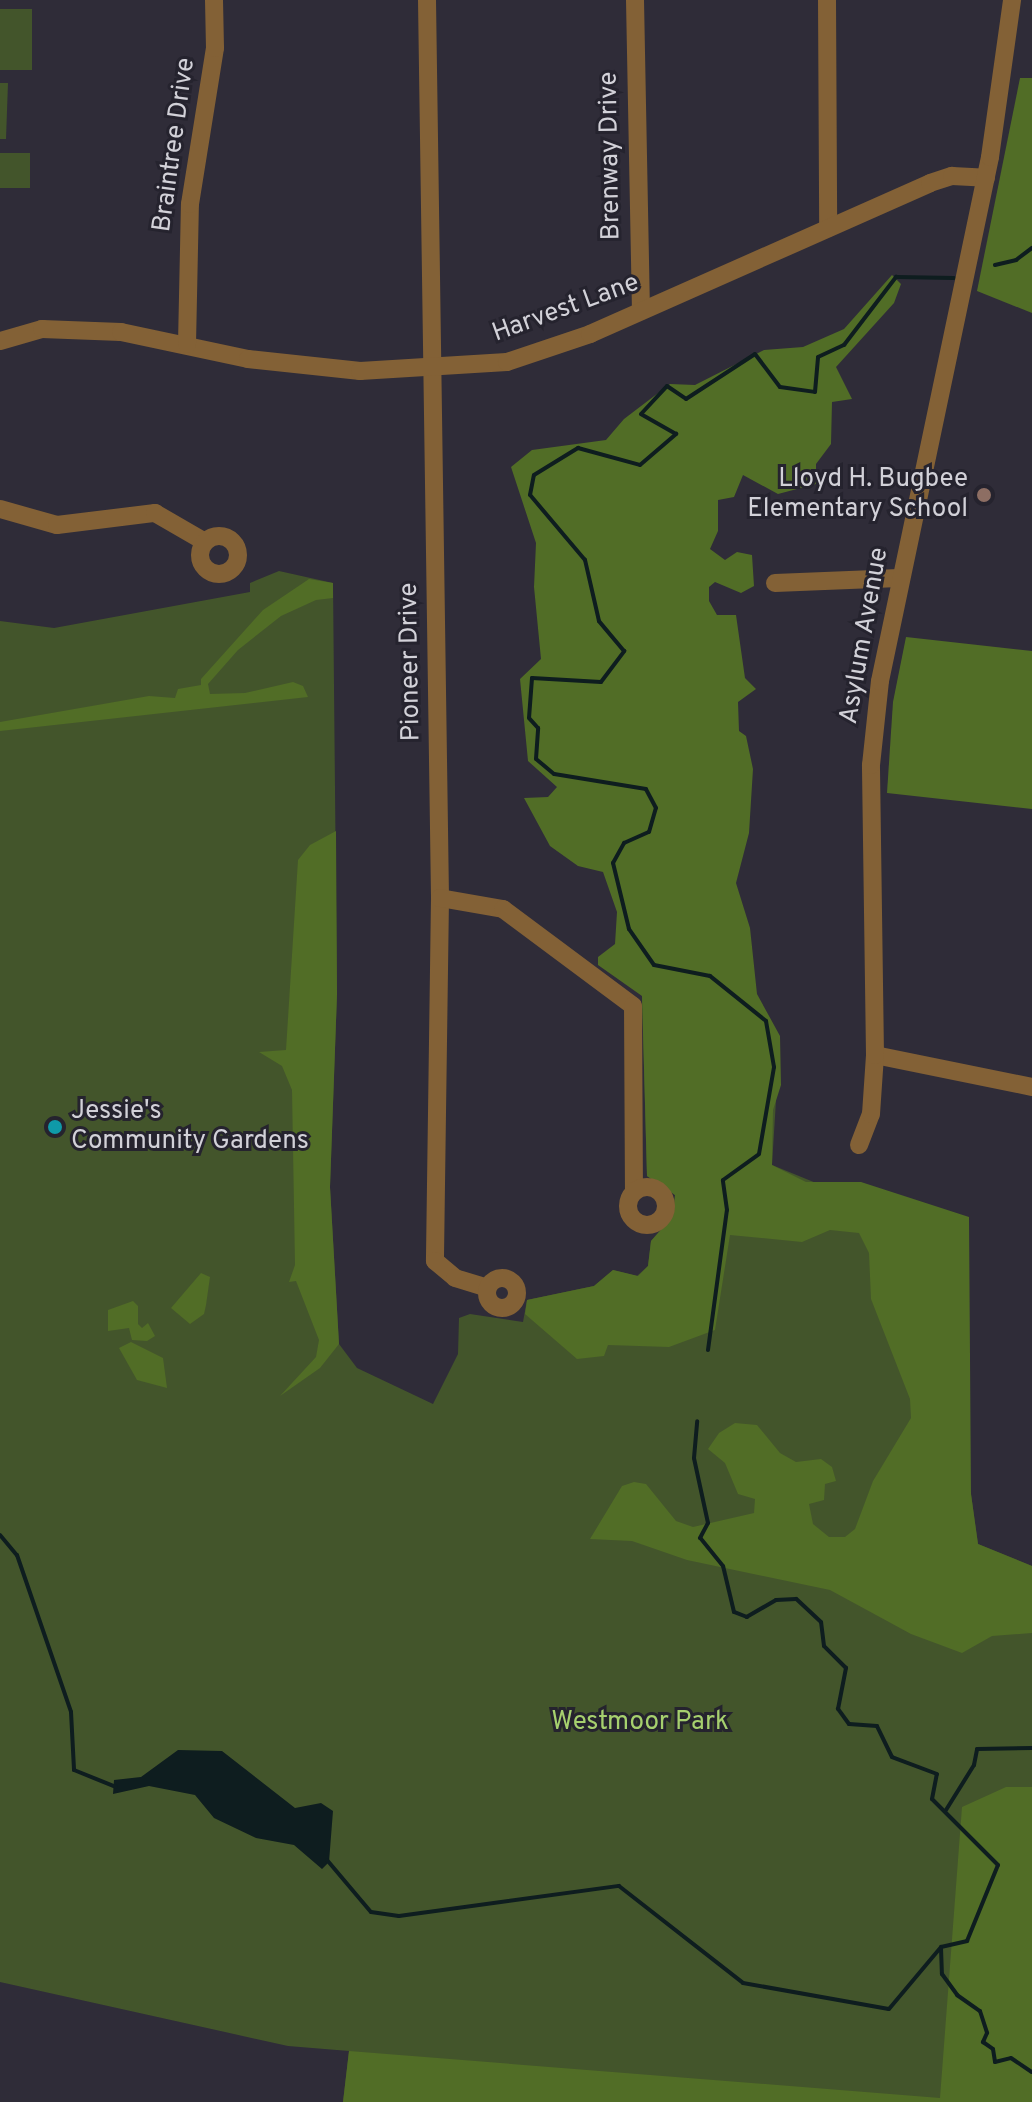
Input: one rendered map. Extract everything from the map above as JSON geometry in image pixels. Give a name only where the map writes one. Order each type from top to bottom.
[{"type":"street","name":"Braintree Drive","points":[[187,344],[190,204],[215,48],[214,0]]},
{"type":"street","name":"Pioneer Drive","points":[[427,0],[440,898],[435,1261],[442,1272],[488,1288]]},
{"type":"street","name":"Brenway Drive","points":[[635,0],[641,311]]},
{"type":"street","points":[[827,0],[828,228]]},
{"type":"street","name":"Asylum Avenue","points":[[859,1145],[871,1114],[875,1055],[871,765],[899,578],[986,178],[1012,0]]},
{"type":"street","name":"Harvest Lane","points":[[0,341],[42,329],[89,329],[187,344],[295,366],[433,370],[507,362],[641,311],[945,178],[986,178]]},
{"type":"street","points":[[0,509],[57,525],[155,513],[205,542]]},
{"type":"street","points":[[775,583],[899,578]]},
{"type":"street","points":[[440,898],[503,909],[633,1006],[634,1192]]},
{"type":"street","points":[[875,1055],[1032,1087]]},
{"type":"green space","points":[[0,9],[32,9],[32,70],[0,70]]},
{"type":"green space","points":[[1020,78],[1032,78],[1032,313],[977,291]]},
{"type":"green space","points":[[0,83],[8,83],[6,139],[0,139]]},
{"type":"green space","points":[[0,153],[30,153],[30,188],[0,188]]},
{"type":"green space","points":[[892,275],[901,284],[894,303],[836,367],[852,399],[832,402],[831,444],[816,464],[816,484],[778,494],[743,475],[734,497],[718,500],[718,531],[710,549],[725,560],[737,552],[752,555],[754,586],[741,593],[715,582],[709,587],[709,601],[717,615],[736,615],[745,678],[756,689],[738,702],[739,731],[746,736],[753,769],[749,833],[736,883],[750,928],[757,994],[780,1036],[781,1085],[773,1110],[772,1165],[806,1182],[861,1182],[969,1217],[971,1494],[978,1544],[1032,1566],[1032,1633],[992,1636],[962,1653],[911,1634],[830,1590],[687,1560],[632,1541],[590,1539],[622,1486],[634,1482],[646,1484],[676,1521],[693,1527],[754,1513],[755,1499],[738,1494],[725,1463],[708,1449],[719,1433],[735,1423],[757,1425],[780,1453],[796,1462],[821,1459],[832,1467],[836,1481],[825,1484],[824,1500],[809,1504],[813,1524],[829,1537],[845,1537],[855,1529],[873,1481],[911,1418],[910,1399],[871,1299],[869,1253],[859,1233],[830,1230],[802,1242],[730,1235],[715,1330],[669,1347],[608,1345],[604,1356],[577,1359],[525,1314],[527,1300],[594,1286],[613,1270],[638,1276],[648,1266],[651,1241],[673,1216],[675,1195],[647,1176],[642,996],[598,965],[598,957],[615,944],[617,912],[603,872],[578,866],[550,846],[524,798],[548,797],[557,787],[528,761],[520,679],[541,659],[534,587],[536,543],[511,467],[532,450],[606,440],[624,419],[670,384],[695,385],[764,350],[803,347],[844,329]]},
{"type":"green space","name":"Westmoor Park","points":[[279,571],[333,583],[337,994],[330,1187],[339,1344],[357,1368],[433,1404],[458,1354],[459,1318],[470,1314],[523,1322],[527,1300],[594,1286],[613,1270],[637,1276],[648,1266],[651,1241],[673,1216],[675,1195],[647,1176],[642,996],[780,1036],[772,1165],[821,1185],[861,1182],[971,1494],[978,1544],[1032,1566],[1032,2102],[343,2102],[349,2051],[288,2046],[0,1982],[0,621],[54,628],[250,592],[250,583]]},
{"type":"green space","points":[[309,579],[333,583],[333,598],[316,600],[281,616],[238,650],[208,684],[210,694],[245,693],[293,682],[303,686],[308,697],[0,731],[0,722],[149,696],[175,698],[178,689],[201,685],[201,679],[263,610]]},
{"type":"green space","points":[[906,637],[1032,651],[1032,809],[887,793],[893,702]]},
{"type":"green space","points":[[336,831],[337,994],[330,1187],[339,1344],[320,1368],[280,1396],[316,1357],[319,1340],[296,1281],[289,1282],[295,1265],[292,1090],[282,1066],[259,1052],[286,1050],[298,860],[310,845]]},
{"type":"green space","points":[[201,1273],[210,1277],[206,1305],[204,1314],[190,1324],[171,1308]]},
{"type":"green space","points":[[133,1301],[138,1306],[138,1324],[142,1328],[148,1323],[155,1336],[147,1341],[132,1340],[129,1328],[108,1331],[108,1310]]},
{"type":"green space","points":[[131,1342],[163,1358],[167,1388],[137,1380],[119,1348]]},
{"type":"green space","points":[[1006,1787],[1032,1787],[1032,2102],[343,2102],[349,2051],[940,2098],[962,1807]]},
{"type":"shaded area","points":[[178,1750],[222,1751],[295,1808],[321,1803],[333,1811],[329,1862],[322,1869],[294,1845],[256,1838],[214,1818],[195,1795],[149,1786],[113,1794],[114,1780],[141,1777]]},
{"type":"waterway","points":[[995,265],[1016,260],[1032,248]]},
{"type":"waterway","points":[[708,1350],[727,1210],[723,1180],[759,1154],[774,1067],[766,1021],[710,976],[654,965],[629,929],[613,863],[624,843],[649,832],[656,808],[646,789],[554,774],[536,759],[538,728],[529,718],[532,678],[601,682],[624,651],[599,621],[585,560],[530,495],[534,475],[578,448],[640,465],[676,434],[641,414],[667,386],[686,399],[755,354],[780,387],[815,392],[818,357],[844,345],[896,277],[954,278]]},
{"type":"waterway","points":[[327,1860],[371,1912],[399,1916],[619,1886],[743,1983],[889,2009],[941,1947],[967,1941],[998,1865],[932,1799],[937,1774],[892,1757],[877,1726],[849,1724],[838,1709],[846,1668],[824,1646],[821,1622],[796,1599],[776,1600],[747,1617],[734,1612],[723,1566],[700,1538],[708,1523],[694,1458],[697,1421]]},
{"type":"waterway","points":[[0,1535],[17,1555],[71,1712],[74,1770],[116,1787]]},
{"type":"waterway","points":[[946,1810],[974,1765],[977,1749],[1032,1748]]},
{"type":"waterway","points":[[941,1948],[942,1974],[957,1995],[980,2011],[987,2033],[983,2042],[993,2049],[995,2062],[1011,2058],[1032,2072]]},
{"type":"place","name":"Lloyd H. Bugbee Elementary School","points":[[984,495]]},
{"type":"place","name":"Jessie's Community Gardens","points":[[55,1127]]}]
